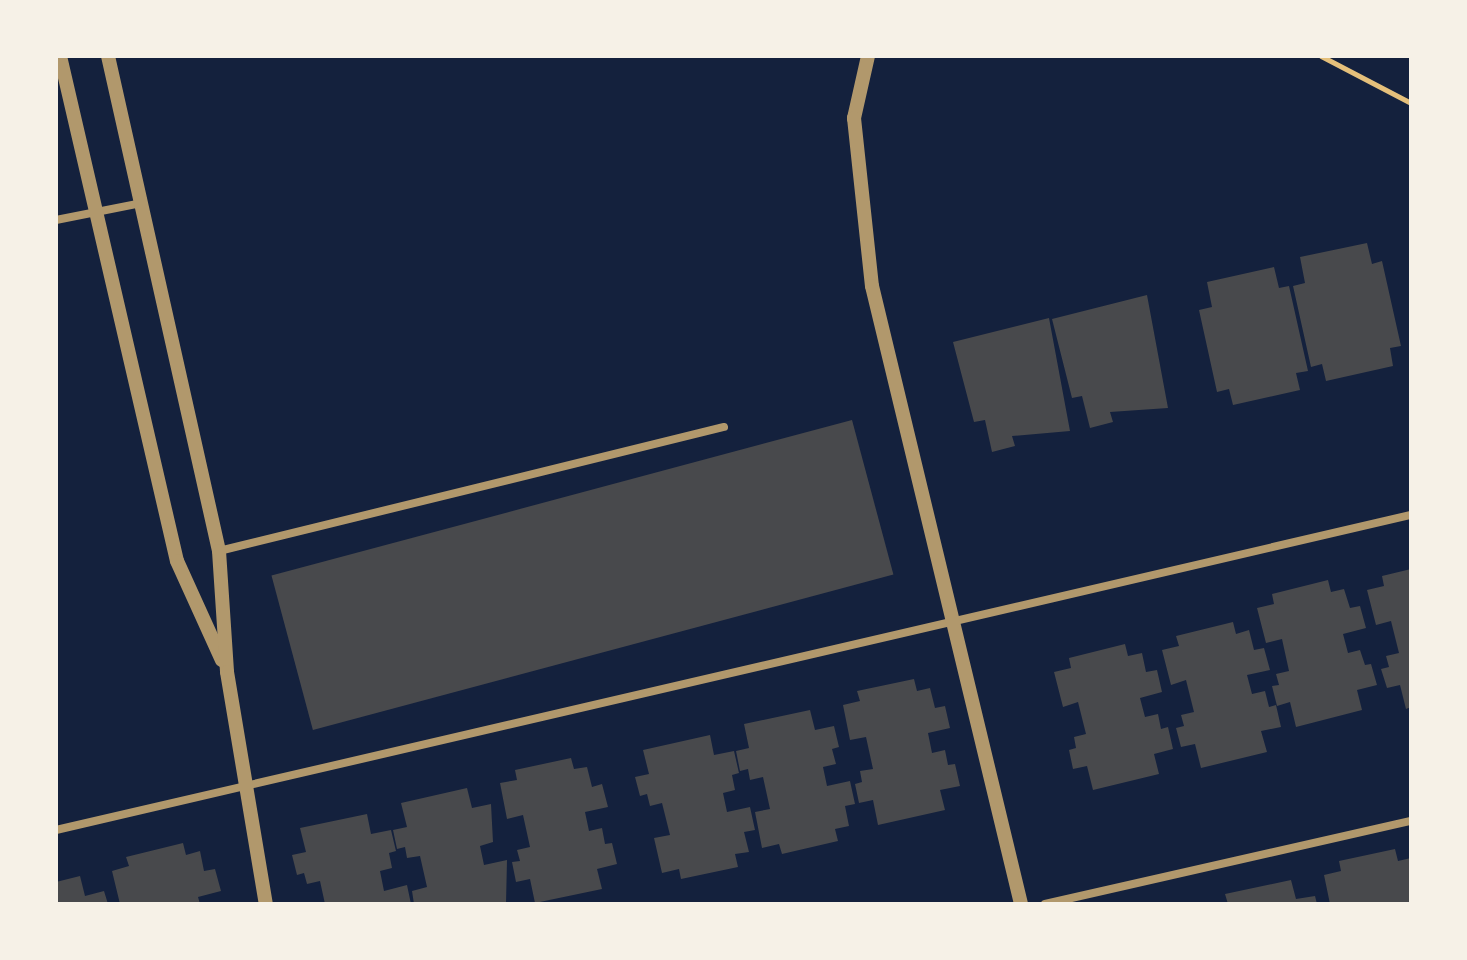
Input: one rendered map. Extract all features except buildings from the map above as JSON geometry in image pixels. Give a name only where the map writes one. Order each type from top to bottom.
[{"type":"street","points":[[60,56],[177,561],[227,672]]},
{"type":"street","points":[[108,56],[219,551],[227,672],[266,904]]},
{"type":"street","points":[[868,56],[854,118],[872,286],[949,624],[1021,904]]},
{"type":"street","points":[[56,220],[143,203]]},
{"type":"street","points":[[219,551],[724,427]]},
{"type":"street","points":[[56,830],[1411,515]]},
{"type":"street","points":[[1045,904],[1411,821]]},
{"type":"path","points":[[1321,56],[1411,103]]}]
